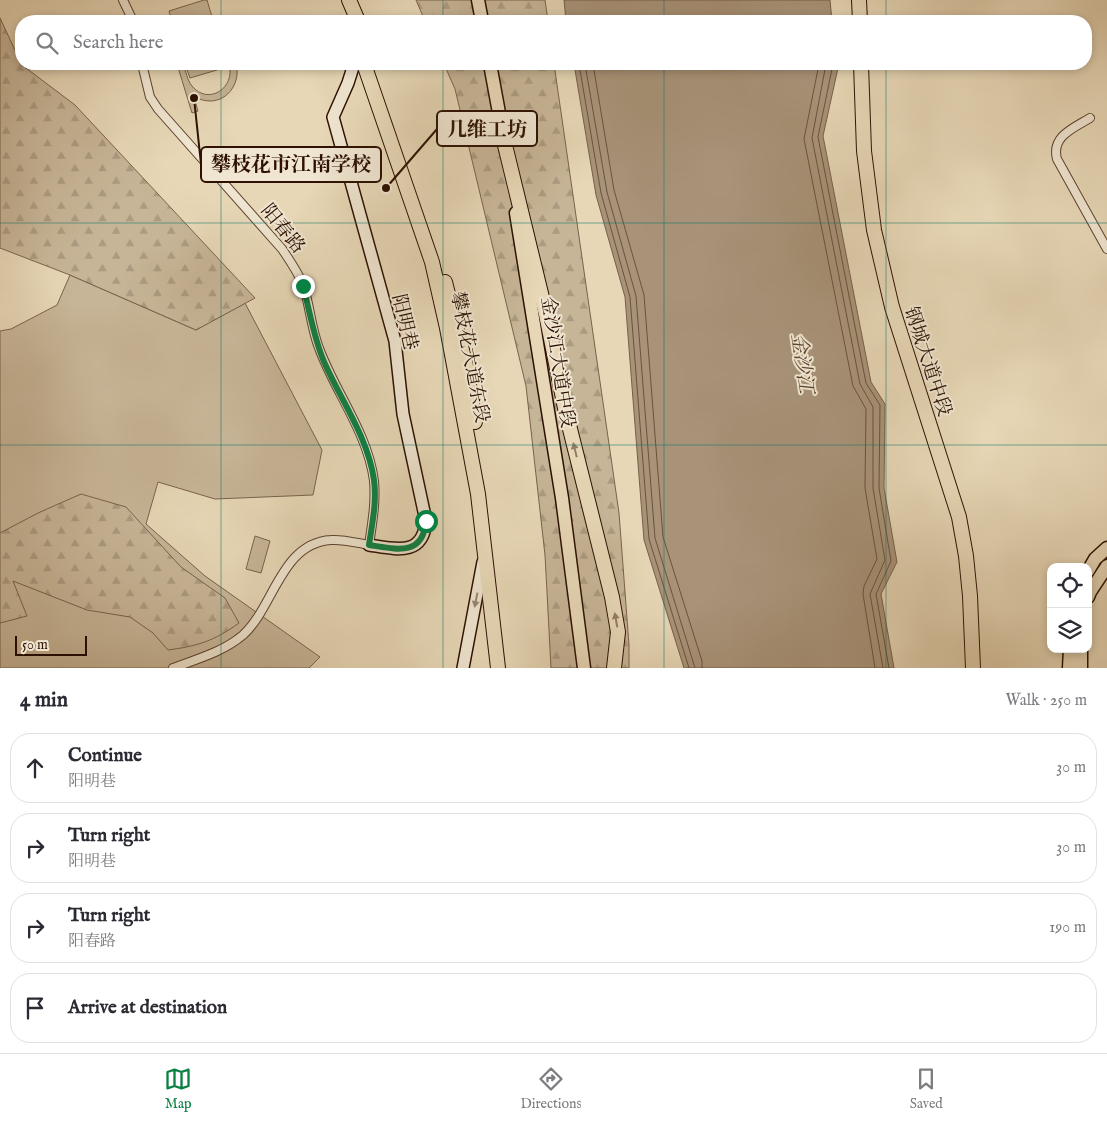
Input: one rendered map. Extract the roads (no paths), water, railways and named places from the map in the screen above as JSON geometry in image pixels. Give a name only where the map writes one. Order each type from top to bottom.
[{"type":"highway","points":[[341,0],[347,15]]},
{"type":"highway","points":[[349,0],[355,15]]},
{"type":"highway","points":[[859,0],[860,15]]},
{"type":"highway","name":"攀枝花大道东段","points":[[366,70],[432,262],[459,388],[478,494],[497,627]]},
{"type":"highway","name":"攀枝花大道东段","points":[[375,70],[434,242],[466,366],[488,493],[498,668]]},
{"type":"highway","name":"钢城大道中段","points":[[861,70],[864,151],[874,230],[892,307],[959,517],[966,556],[970,596],[972,668]]},
{"type":"highway","points":[[504,141],[517,204],[546,314],[566,413],[612,597],[618,632],[614,668]]},
{"type":"highway","points":[[497,627],[505,668]]},
{"type":"main road","points":[[478,0],[481,15]]},
{"type":"main road","points":[[491,70],[504,141]]},
{"type":"main road","name":"金沙江大道中段","points":[[517,204],[562,498],[584,668]]},
{"type":"main road","points":[[1092,564],[1107,548]]},
{"type":"main road","points":[[1092,589],[1107,566]]},
{"type":"main road","points":[[1069,668],[1070,653]]},
{"type":"main road","points":[[1081,653],[1081,668]]},
{"type":"street","points":[[123,0],[130,15]]},
{"type":"street","name":"阳春路","points":[[143,70],[148,90],[158,108],[282,249],[294,266],[303,286],[317,344],[324,363],[354,423],[368,458],[374,480],[375,506],[369,545]]},
{"type":"street","name":"阳明巷","points":[[352,70],[332,117],[395,341],[403,414],[426,521],[425,533],[419,543],[408,548],[395,549],[369,545]]},
{"type":"street","points":[[1090,118],[1062,136],[1057,143],[1055,151],[1057,159],[1107,249]]},
{"type":"street","points":[[174,668],[220,651],[243,635],[260,615],[286,569],[298,554],[305,549],[313,544],[331,540],[369,545]]},
{"type":"street","points":[[462,668],[485,552]]},
{"type":"water","points":[[564,0],[830,0],[831,15],[565,15]]},
{"type":"water","name":"金沙江","points":[[575,70],[838,70],[823,136],[871,382],[885,404],[884,488],[897,562],[881,594],[894,668],[684,668],[644,540],[625,297],[596,195]]},
{"type":"place","name":"攀枝花市江南学校","points":[[194,98]]},
{"type":"place","name":"几维工坊","points":[[386,188]]}]
